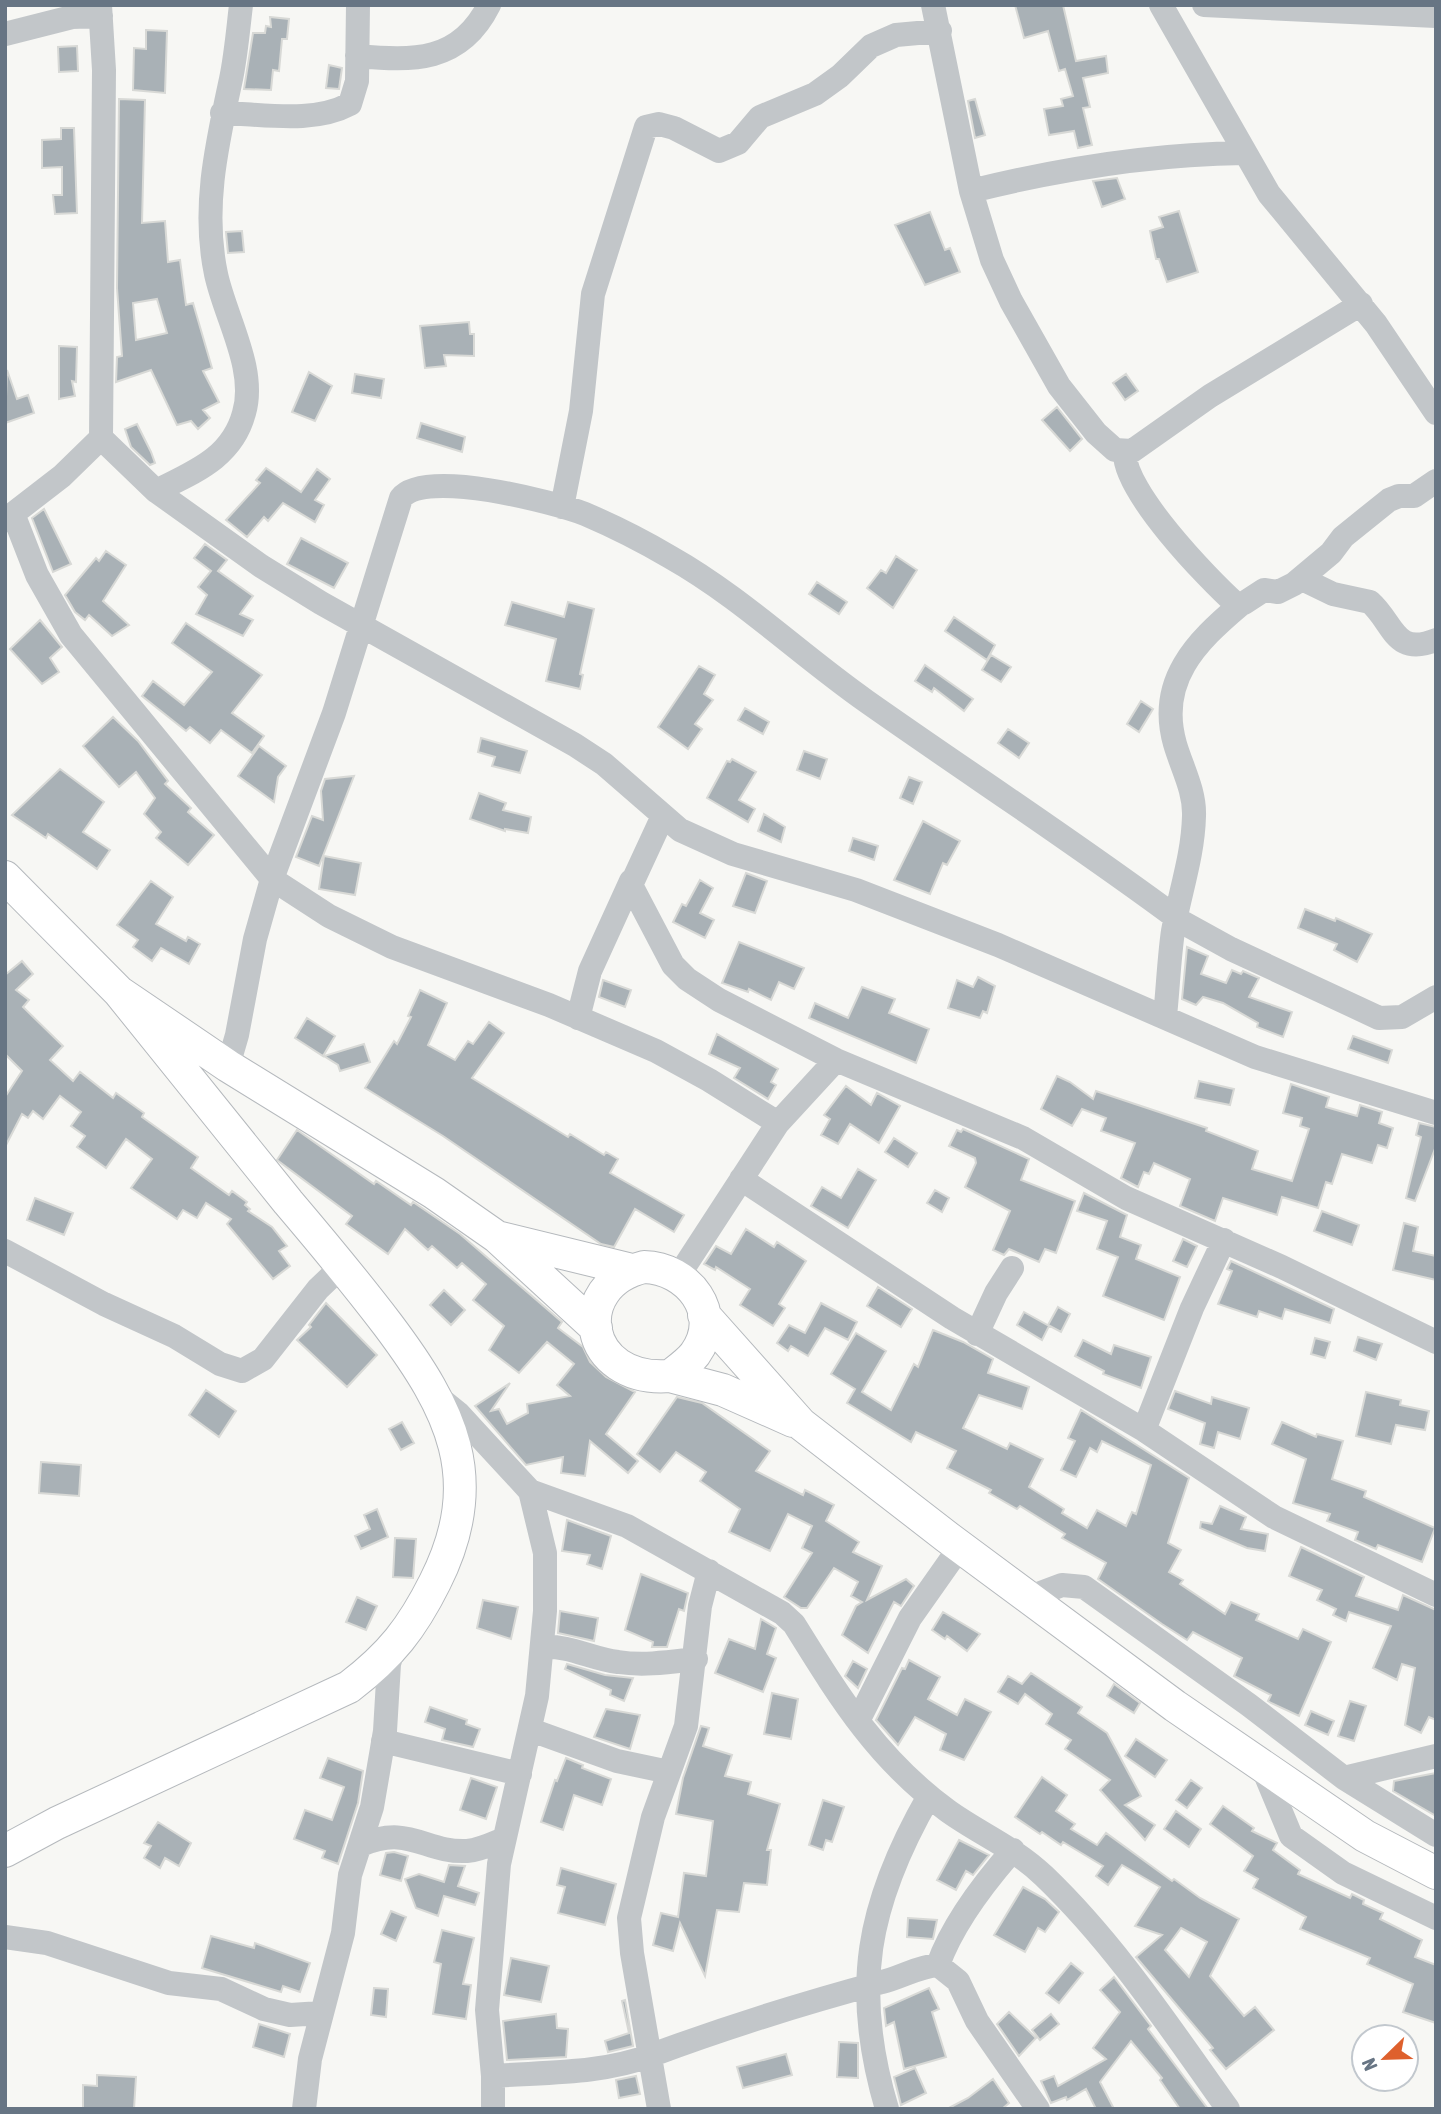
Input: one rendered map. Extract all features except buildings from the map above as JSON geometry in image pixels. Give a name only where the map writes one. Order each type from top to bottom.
[{"type":"main road","points":[[5,877],[119,992],[342,1266],[406,1349],[437,1396],[455,1442],[460,1468],[460,1503],[453,1538],[441,1571],[423,1606],[393,1650],[349,1687],[57,1823],[5,1851]]},
{"type":"main road","points":[[119,992],[228,1066],[434,1193],[497,1237],[596,1328]]},
{"type":"main road","points":[[497,1237],[632,1270],[656,1267],[679,1275],[696,1293],[704,1315],[801,1424],[960,1547],[1175,1706],[1365,1836],[1436,1873]]},
{"type":"main road","points":[[632,1270],[611,1283],[604,1292],[596,1315],[596,1328],[604,1351],[621,1368],[644,1376],[670,1376],[723,1391],[801,1424]]},
{"type":"main road","points":[[670,1376],[696,1353],[702,1340],[704,1315]]},
{"type":"street","points":[[156,491],[217,457],[237,433],[246,408],[245,375],[224,310],[210,239],[213,170],[222,113],[231,78],[241,5]]},
{"type":"street","points":[[222,113],[297,116],[348,106],[354,94],[358,5]]},
{"type":"street","points":[[357,56],[408,59],[434,56],[456,44],[482,17],[489,5]]},
{"type":"street","points":[[933,5],[971,191],[992,260],[1046,364],[1096,433],[1115,450],[1125,452],[1143,444],[1210,396],[1361,304]]},
{"type":"street","points":[[1161,5],[1244,153],[1284,214],[1361,304],[1411,371],[1436,413]]},
{"type":"street","points":[[1204,5],[1331,7],[1436,16]]},
{"type":"street","points":[[5,34],[101,11],[104,70],[101,438],[82,459],[10,518],[37,575],[71,635],[272,879],[329,916],[392,947],[578,1018],[678,1063],[778,1123]]},
{"type":"street","points":[[562,507],[583,398],[593,295],[646,127],[659,124],[719,151],[727,150],[738,143],[760,117],[815,94],[840,76],[871,46],[897,35],[940,31]]},
{"type":"street","points":[[971,191],[1021,178],[1102,166],[1207,154],[1244,153]]},
{"type":"street","points":[[101,438],[156,491],[261,566],[361,626],[575,745],[604,764],[643,797],[662,818],[680,830],[733,854],[856,890],[998,945],[1255,1057],[1436,1113]]},
{"type":"street","points":[[1125,452],[1125,462],[1134,483],[1170,536],[1233,602],[1240,605]]},
{"type":"street","points":[[1165,1016],[1177,918],[1192,853],[1194,813],[1192,793],[1174,740],[1174,684],[1199,641],[1240,605],[1260,591],[1284,590],[1302,579],[1343,537],[1389,500],[1399,496],[1414,496],[1436,481]]},
{"type":"street","points":[[228,1066],[237,1035],[255,939],[272,879],[334,713],[394,517],[405,493],[422,486],[520,496],[562,507],[584,514],[659,551],[766,621],[839,682],[1215,942],[1379,1018],[1402,1017],[1436,997]]},
{"type":"street","points":[[1302,579],[1332,594],[1357,597],[1370,602],[1394,634],[1406,643],[1423,645],[1436,640]]},
{"type":"street","points":[[578,1018],[590,971],[662,818]]},
{"type":"street","points":[[631,881],[637,899],[673,965],[687,979],[744,1015],[836,1060],[1023,1138],[1126,1198],[1224,1240],[1436,1342]]},
{"type":"street","points":[[679,1275],[778,1123],[836,1060]]},
{"type":"street","points":[[741,1179],[977,1334],[1144,1430],[1274,1517],[1436,1595]]},
{"type":"street","points":[[1144,1430],[1192,1308],[1224,1240]]},
{"type":"street","points":[[5,1251],[104,1304],[174,1336],[220,1364],[242,1371],[263,1359],[318,1289],[342,1266]]},
{"type":"street","points":[[977,1334],[996,1293],[1012,1268]]},
{"type":"street","points":[[437,1396],[458,1413],[530,1491],[627,1526],[782,1613],[794,1624],[877,1748],[929,1796],[1013,1850],[1046,1877],[1150,1997],[1228,2109]]},
{"type":"street","points":[[493,2109],[493,2076],[486,2010],[504,1839],[531,1730],[542,1647],[545,1553],[530,1491]]},
{"type":"street","points":[[858,1721],[910,1618],[960,1547]]},
{"type":"street","points":[[659,2109],[629,1925],[653,1817],[686,1726],[696,1659],[700,1606],[709,1571]]},
{"type":"street","points":[[1030,1597],[1062,1586],[1084,1587],[1249,1705],[1344,1778],[1436,1836]]},
{"type":"street","points":[[542,1647],[567,1648],[615,1662],[636,1664],[696,1659]]},
{"type":"street","points":[[304,2109],[305,2082],[343,1933],[350,1875],[372,1807],[383,1741],[389,1664],[393,1650]]},
{"type":"street","points":[[531,1730],[617,1761],[669,1772]]},
{"type":"street","points":[[383,1741],[520,1774]]},
{"type":"street","points":[[1344,1778],[1436,1755]]},
{"type":"street","points":[[1261,1765],[1291,1836],[1343,1874],[1436,1918]]},
{"type":"street","points":[[887,2109],[876,2071],[866,1985],[873,1934],[889,1882],[905,1842],[929,1796]]},
{"type":"street","points":[[360,1844],[382,1837],[407,1836],[465,1851],[504,1839]]},
{"type":"street","points":[[938,1965],[951,1936],[992,1874],[1013,1850]]},
{"type":"street","points":[[5,1937],[47,1943],[169,1983],[220,1989],[264,2009],[290,2015],[321,2013]]},
{"type":"street","points":[[493,2076],[557,2074],[607,2067],[938,1965]]},
{"type":"street","points":[[938,1965],[958,1981],[977,2021],[1038,2109]]}]
